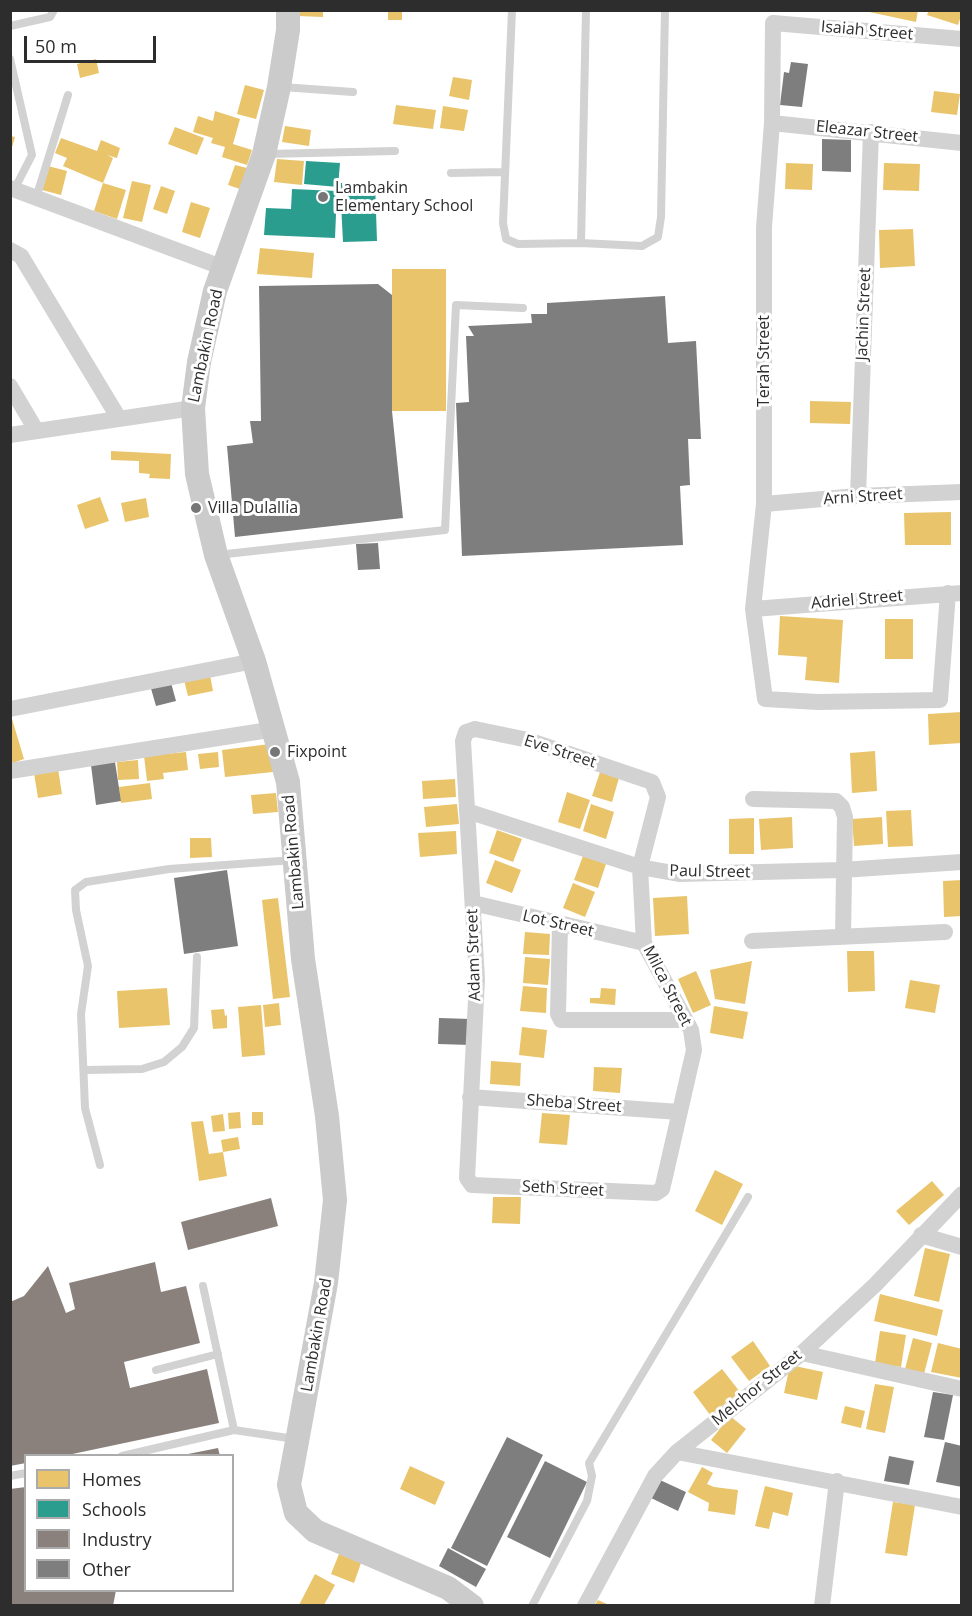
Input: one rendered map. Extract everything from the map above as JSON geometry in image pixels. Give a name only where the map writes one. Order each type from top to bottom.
[{"type":"main road","name":"Lambakin Road","points":[[288,10],[288,30],[279,87],[264,154],[206,327],[193,408],[197,474],[216,555],[254,660],[288,782],[303,960],[327,1116],[335,1200],[326,1283],[289,1485],[296,1513],[304,1524],[315,1531],[448,1588],[472,1605]]},
{"type":"street","name":"Isaiah Street","points":[[773,23],[962,39]]},
{"type":"street","name":"Terah Street","points":[[773,23],[772,123],[764,227],[764,504],[753,609],[765,699],[818,702],[940,700],[955,593]]},
{"type":"street","name":"Eleazar Street","points":[[772,123],[962,143]]},
{"type":"street","name":"Jachin Street","points":[[858,496],[871,132]]},
{"type":"street","points":[[13,189],[224,268]]},
{"type":"street","points":[[10,250],[21,256],[118,417]]},
{"type":"street","points":[[10,386],[36,429]]},
{"type":"street","points":[[10,435],[36,429],[193,408]]},
{"type":"street","name":"Arni Street","points":[[764,504],[858,496],[962,492]]},
{"type":"street","name":"Adriel Street","points":[[753,609],[955,593]]},
{"type":"street","points":[[10,709],[254,660]]},
{"type":"street","points":[[10,771],[275,729]]},
{"type":"street","name":"Eve Street","points":[[466,732],[475,729],[528,740],[652,782]]},
{"type":"street","name":"Adam Street","points":[[466,732],[463,741],[477,979],[467,1178]]},
{"type":"street","name":"Milca Street","points":[[652,782],[658,797],[640,867],[644,943],[683,1020],[691,1030],[694,1050],[662,1189]]},
{"type":"street","points":[[753,799],[836,801],[842,807],[844,817],[843,936]]},
{"type":"street","name":"Paul Street","points":[[467,811],[640,867],[679,874],[843,870],[962,862]]},
{"type":"street","name":"Lot Street","points":[[472,903],[644,943]]},
{"type":"street","points":[[560,925],[558,1014],[561,1020],[683,1020]]},
{"type":"street","points":[[752,941],[945,932]]},
{"type":"street","name":"Sheba Street","points":[[470,1097],[679,1112]]},
{"type":"street","name":"Seth Street","points":[[467,1178],[472,1185],[656,1192],[662,1189]]},
{"type":"street","name":"Melchor Street","points":[[585,1605],[655,1476],[677,1452],[802,1353],[875,1285],[962,1194]]},
{"type":"street","points":[[921,1235],[962,1247]]},
{"type":"street","points":[[802,1353],[962,1389]]},
{"type":"street","points":[[677,1452],[837,1481],[962,1507]]},
{"type":"street","points":[[822,1605],[837,1481]]},
{"type":"lane","points":[[10,26],[50,17],[54,10]]},
{"type":"lane","points":[[512,10],[503,222],[506,239],[518,244],[581,243],[642,246],[658,237],[661,217],[665,10]]},
{"type":"lane","points":[[581,243],[586,10]]},
{"type":"lane","points":[[10,59],[32,155],[13,189]]},
{"type":"lane","points":[[279,87],[353,92]]},
{"type":"lane","points":[[36,198],[68,95]]},
{"type":"lane","points":[[264,154],[395,151]]},
{"type":"lane","points":[[451,173],[505,172]]},
{"type":"lane","points":[[216,555],[445,530],[456,305],[523,308]]},
{"type":"lane","points":[[100,1165],[86,1108],[86,1070],[81,1014],[88,966],[76,910],[75,890],[86,882],[169,869],[294,860]]},
{"type":"lane","points":[[86,1070],[142,1069],[164,1062],[182,1047],[194,1028],[197,957]]},
{"type":"lane","points":[[531,1605],[587,1501],[592,1476],[589,1463],[748,1197]]},
{"type":"lane","points":[[203,1286],[234,1430]]},
{"type":"lane","points":[[156,1370],[218,1354]]},
{"type":"lane","points":[[126,1454],[234,1430],[298,1440]]},
{"type":"building: Homes","points":[[298,10],[323,10],[323,17],[298,16]]},
{"type":"building: Homes","points":[[388,10],[402,10],[402,20],[388,20]]},
{"type":"building: Homes","points":[[860,10],[918,10],[916,22]]},
{"type":"building: Homes","points":[[929,10],[962,10],[962,13],[958,25],[927,15]]},
{"type":"building: Homes","points":[[96,59],[99,73],[80,78],[77,64]]},
{"type":"building: Homes","points":[[453,77],[472,80],[469,100],[449,96]]},
{"type":"building: Homes","points":[[245,85],[264,90],[256,119],[237,114]]},
{"type":"building: Homes","points":[[934,91],[960,94],[957,115],[931,112]]},
{"type":"building: Homes","points":[[396,105],[436,110],[433,129],[393,124]]},
{"type":"building: Homes","points":[[443,106],[468,110],[464,131],[440,128]]},
{"type":"building: Homes","points":[[215,111],[240,119],[233,144],[252,150],[247,165],[222,157],[225,147],[211,143],[213,138],[193,132],[198,116],[213,121]]},
{"type":"building: Homes","points":[[285,126],[311,130],[309,146],[282,142]]},
{"type":"building: Homes","points":[[175,127],[204,138],[197,155],[168,144]]},
{"type":"building: Homes","points":[[10,136],[15,137],[11,151],[10,151]]},
{"type":"building: Homes","points":[[61,138],[97,151],[101,140],[120,148],[117,158],[107,155],[113,158],[103,183],[63,166],[67,158],[55,153]]},
{"type":"building: Homes","points":[[277,159],[304,161],[302,185],[274,182]]},
{"type":"building: Homes","points":[[786,163],[813,164],[812,190],[785,189]]},
{"type":"building: Homes","points":[[884,163],[920,164],[919,191],[883,190]]},
{"type":"building: Homes","points":[[235,165],[247,168],[240,189],[228,185]]},
{"type":"building: Homes","points":[[48,166],[67,171],[61,195],[42,190]]},
{"type":"building: Homes","points":[[132,181],[151,185],[142,222],[123,218]]},
{"type":"building: Homes","points":[[103,183],[126,190],[117,219],[94,211]]},
{"type":"building: Homes","points":[[161,186],[175,191],[167,214],[153,209]]},
{"type":"building: Homes","points":[[191,202],[210,208],[200,238],[182,232]]},
{"type":"building: Homes","points":[[913,229],[915,266],[880,268],[879,230]]},
{"type":"building: Homes","points":[[260,248],[314,253],[312,278],[257,274]]},
{"type":"building: Homes","points":[[392,269],[446,269],[446,411],[392,411]]},
{"type":"building: Homes","points":[[810,401],[851,402],[850,424],[810,423]]},
{"type":"building: Homes","points":[[111,451],[171,454],[170,479],[149,478],[150,474],[139,473],[139,461],[111,460]]},
{"type":"building: Homes","points":[[100,497],[109,521],[85,529],[77,505]]},
{"type":"building: Homes","points":[[146,498],[149,517],[125,522],[121,503]]},
{"type":"building: Homes","points":[[951,512],[951,545],[905,545],[904,513]]},
{"type":"building: Homes","points":[[780,616],[843,620],[839,683],[805,680],[807,657],[778,655]]},
{"type":"building: Homes","points":[[885,619],[913,619],[913,659],[885,659]]},
{"type":"building: Homes","points":[[210,675],[213,691],[188,696],[184,680]]},
{"type":"building: Homes","points":[[962,712],[962,743],[929,745],[928,714]]},
{"type":"building: Homes","points":[[12,719],[24,759],[10,764],[10,720]]},
{"type":"building: Homes","points":[[270,744],[273,772],[225,777],[222,750]]},
{"type":"building: Homes","points":[[875,751],[877,791],[852,793],[850,753]]},
{"type":"building: Homes","points":[[186,752],[188,770],[163,773],[164,779],[147,781],[144,756]]},
{"type":"building: Homes","points":[[218,752],[219,767],[200,769],[198,754]]},
{"type":"building: Homes","points":[[138,760],[139,779],[118,780],[117,762]]},
{"type":"building: Homes","points":[[58,769],[62,794],[38,798],[34,773]]},
{"type":"building: Homes","points":[[600,772],[619,778],[612,802],[592,796]]},
{"type":"building: Homes","points":[[455,779],[456,797],[423,799],[422,781]]},
{"type":"building: Homes","points":[[150,783],[152,799],[121,803],[119,787]]},
{"type":"building: Homes","points":[[567,792],[590,800],[580,829],[558,822]]},
{"type":"building: Homes","points":[[276,793],[278,812],[253,814],[251,795]]},
{"type":"building: Homes","points":[[457,804],[459,824],[426,827],[424,807]]},
{"type":"building: Homes","points":[[591,804],[614,812],[606,839],[583,831]]},
{"type":"building: Homes","points":[[911,810],[913,846],[888,847],[886,811]]},
{"type":"building: Homes","points":[[792,817],[793,848],[761,850],[759,819]]},
{"type":"building: Homes","points":[[882,817],[883,844],[854,846],[852,819]]},
{"type":"building: Homes","points":[[754,818],[754,854],[729,854],[729,819]]},
{"type":"building: Homes","points":[[497,830],[522,839],[513,862],[489,853]]},
{"type":"building: Homes","points":[[456,831],[457,854],[420,857],[418,833]]},
{"type":"building: Homes","points":[[190,838],[211,838],[212,857],[190,858]]},
{"type":"building: Homes","points":[[583,856],[606,864],[598,888],[574,880]]},
{"type":"building: Homes","points":[[495,860],[521,870],[512,893],[486,883]]},
{"type":"building: Homes","points":[[962,880],[962,916],[944,917],[943,881]]},
{"type":"building: Homes","points":[[573,883],[595,892],[585,917],[563,908]]},
{"type":"building: Homes","points":[[687,896],[689,934],[655,936],[653,898]]},
{"type":"building: Homes","points":[[278,898],[290,997],[273,999],[262,900]]},
{"type":"building: Homes","points":[[525,932],[550,934],[549,955],[523,954]]},
{"type":"building: Homes","points":[[847,951],[874,951],[875,991],[848,992]]},
{"type":"building: Homes","points":[[525,957],[550,959],[548,985],[523,983]]},
{"type":"building: Homes","points":[[752,961],[745,1004],[715,999],[710,970]]},
{"type":"building: Homes","points":[[696,971],[711,1005],[693,1013],[678,979]]},
{"type":"building: Homes","points":[[910,980],[940,985],[935,1013],[905,1008]]},
{"type":"building: Homes","points":[[523,986],[547,988],[546,1013],[520,1011]]},
{"type":"building: Homes","points":[[167,988],[170,1025],[119,1028],[117,991]]},
{"type":"building: Homes","points":[[601,988],[616,989],[615,1005],[590,1003],[590,998],[600,998]]},
{"type":"building: Homes","points":[[279,1003],[281,1025],[265,1027],[263,1005]]},
{"type":"building: Homes","points":[[261,1005],[265,1055],[242,1057],[238,1007]]},
{"type":"building: Homes","points":[[714,1006],[748,1012],[743,1039],[710,1033]]},
{"type":"building: Homes","points":[[224,1009],[225,1016],[227,1015],[227,1028],[213,1029],[211,1010]]},
{"type":"building: Homes","points":[[522,1027],[547,1030],[544,1058],[519,1055]]},
{"type":"building: Homes","points":[[491,1061],[521,1063],[520,1086],[490,1084]]},
{"type":"building: Homes","points":[[594,1067],[622,1068],[620,1093],[593,1091]]},
{"type":"building: Homes","points":[[240,1112],[241,1128],[229,1129],[228,1113]]},
{"type":"building: Homes","points":[[252,1112],[263,1112],[263,1125],[252,1125]]},
{"type":"building: Homes","points":[[542,1113],[570,1115],[567,1145],[539,1143]]},
{"type":"building: Homes","points":[[223,1114],[225,1131],[213,1132],[211,1116]]},
{"type":"building: Homes","points":[[203,1121],[209,1154],[223,1152],[227,1176],[199,1181],[191,1122]]},
{"type":"building: Homes","points":[[238,1137],[240,1149],[223,1152],[221,1140]]},
{"type":"building: Homes","points":[[715,1170],[743,1184],[722,1225],[695,1211]]},
{"type":"building: Homes","points":[[932,1181],[944,1195],[909,1225],[896,1211]]},
{"type":"building: Homes","points":[[493,1197],[521,1197],[520,1224],[492,1223]]},
{"type":"building: Homes","points":[[925,1248],[950,1254],[939,1302],[914,1296]]},
{"type":"building: Homes","points":[[880,1294],[943,1310],[937,1336],[874,1321]]},
{"type":"building: Homes","points":[[880,1331],[906,1335],[901,1367],[875,1363]]},
{"type":"building: Homes","points":[[913,1338],[932,1343],[924,1374],[905,1369]]},
{"type":"building: Homes","points":[[753,1341],[770,1366],[749,1381],[731,1357]]},
{"type":"building: Homes","points":[[938,1343],[962,1349],[962,1378],[931,1372]]},
{"type":"building: Homes","points":[[790,1365],[823,1372],[817,1400],[784,1393]]},
{"type":"building: Homes","points":[[722,1369],[740,1392],[710,1415],[693,1392]]},
{"type":"building: Homes","points":[[875,1384],[894,1387],[885,1433],[866,1429]]},
{"type":"building: Homes","points":[[845,1406],[865,1411],[861,1428],[841,1423]]},
{"type":"building: Homes","points":[[730,1416],[746,1429],[727,1453],[711,1440]]},
{"type":"building: Homes","points":[[410,1466],[445,1482],[435,1505],[400,1489]]},
{"type":"building: Homes","points":[[702,1467],[713,1473],[707,1484],[738,1490],[735,1515],[708,1511],[709,1503],[688,1492]]},
{"type":"building: Homes","points":[[765,1486],[793,1493],[788,1516],[773,1512],[769,1529],[755,1526]]},
{"type":"building: Homes","points":[[893,1502],[915,1505],[907,1556],[885,1553]]},
{"type":"building: Homes","points":[[339,1554],[361,1563],[354,1583],[331,1574]]},
{"type":"building: Homes","points":[[315,1574],[335,1585],[324,1605],[299,1605]]},
{"type":"building: Homes","points":[[598,1600],[609,1605],[595,1605]]},
{"type":"building: Schools","points":[[306,161],[340,163],[338,187],[304,184]]},
{"type":"building: Schools","points":[[375,182],[377,241],[343,242],[340,183]]},
{"type":"building: Schools","points":[[292,189],[337,191],[335,238],[264,235],[266,208],[291,209]]},
{"type":"building: Industry","points":[[271,1198],[278,1226],[188,1250],[181,1222]]},
{"type":"building: Industry","points":[[155,1262],[161,1292],[186,1286],[200,1343],[124,1362],[130,1388],[207,1369],[219,1423],[72,1454],[24,1454],[24,1463],[10,1466],[10,1302],[24,1296],[48,1266],[66,1313],[75,1309],[69,1283]]},
{"type":"building: Industry","points":[[218,1448],[220,1454],[188,1454]]},
{"type":"building: Industry","points":[[24,1487],[24,1592],[116,1592],[113,1606],[10,1606],[10,1489]]},
{"type":"building: Other","points":[[791,62],[808,64],[802,107],[780,105],[784,72],[789,73]]},
{"type":"building: Other","points":[[822,139],[851,140],[851,172],[822,171]]},
{"type":"building: Other","points":[[378,284],[392,295],[392,411],[403,518],[235,537],[227,446],[253,443],[250,421],[261,421],[259,286]]},
{"type":"building: Other","points":[[665,296],[668,343],[696,341],[701,439],[688,439],[690,485],[680,486],[683,545],[462,556],[456,403],[469,402],[466,336],[474,336],[468,326],[532,323],[531,314],[547,314],[547,303]]},
{"type":"building: Other","points":[[378,543],[380,569],[358,570],[356,544]]},
{"type":"building: Other","points":[[170,679],[176,701],[156,706],[150,685]]},
{"type":"building: Other","points":[[115,762],[121,801],[96,805],[91,765]]},
{"type":"building: Other","points":[[227,870],[238,946],[184,954],[174,878]]},
{"type":"building: Other","points":[[439,1018],[471,1019],[470,1045],[438,1044]]},
{"type":"building: Other","points":[[933,1392],[953,1395],[944,1440],[924,1437]]},
{"type":"building: Other","points":[[507,1437],[543,1455],[487,1566],[451,1548]]},
{"type":"building: Other","points":[[945,1442],[962,1446],[962,1487],[936,1482]]},
{"type":"building: Other","points":[[889,1456],[914,1461],[909,1485],[884,1481]]},
{"type":"building: Other","points":[[545,1461],[587,1482],[550,1558],[507,1537]]},
{"type":"building: Other","points":[[660,1480],[686,1492],[678,1511],[651,1498]]},
{"type":"building: Other","points":[[448,1548],[486,1569],[476,1587],[439,1566]]},
{"type":"place","name":"Lambakin Elementary School","points":[[323,197]]},
{"type":"place","name":"Villa Dulallia","points":[[196,508]]},
{"type":"place","name":"Fixpoint","points":[[275,752]]}]
